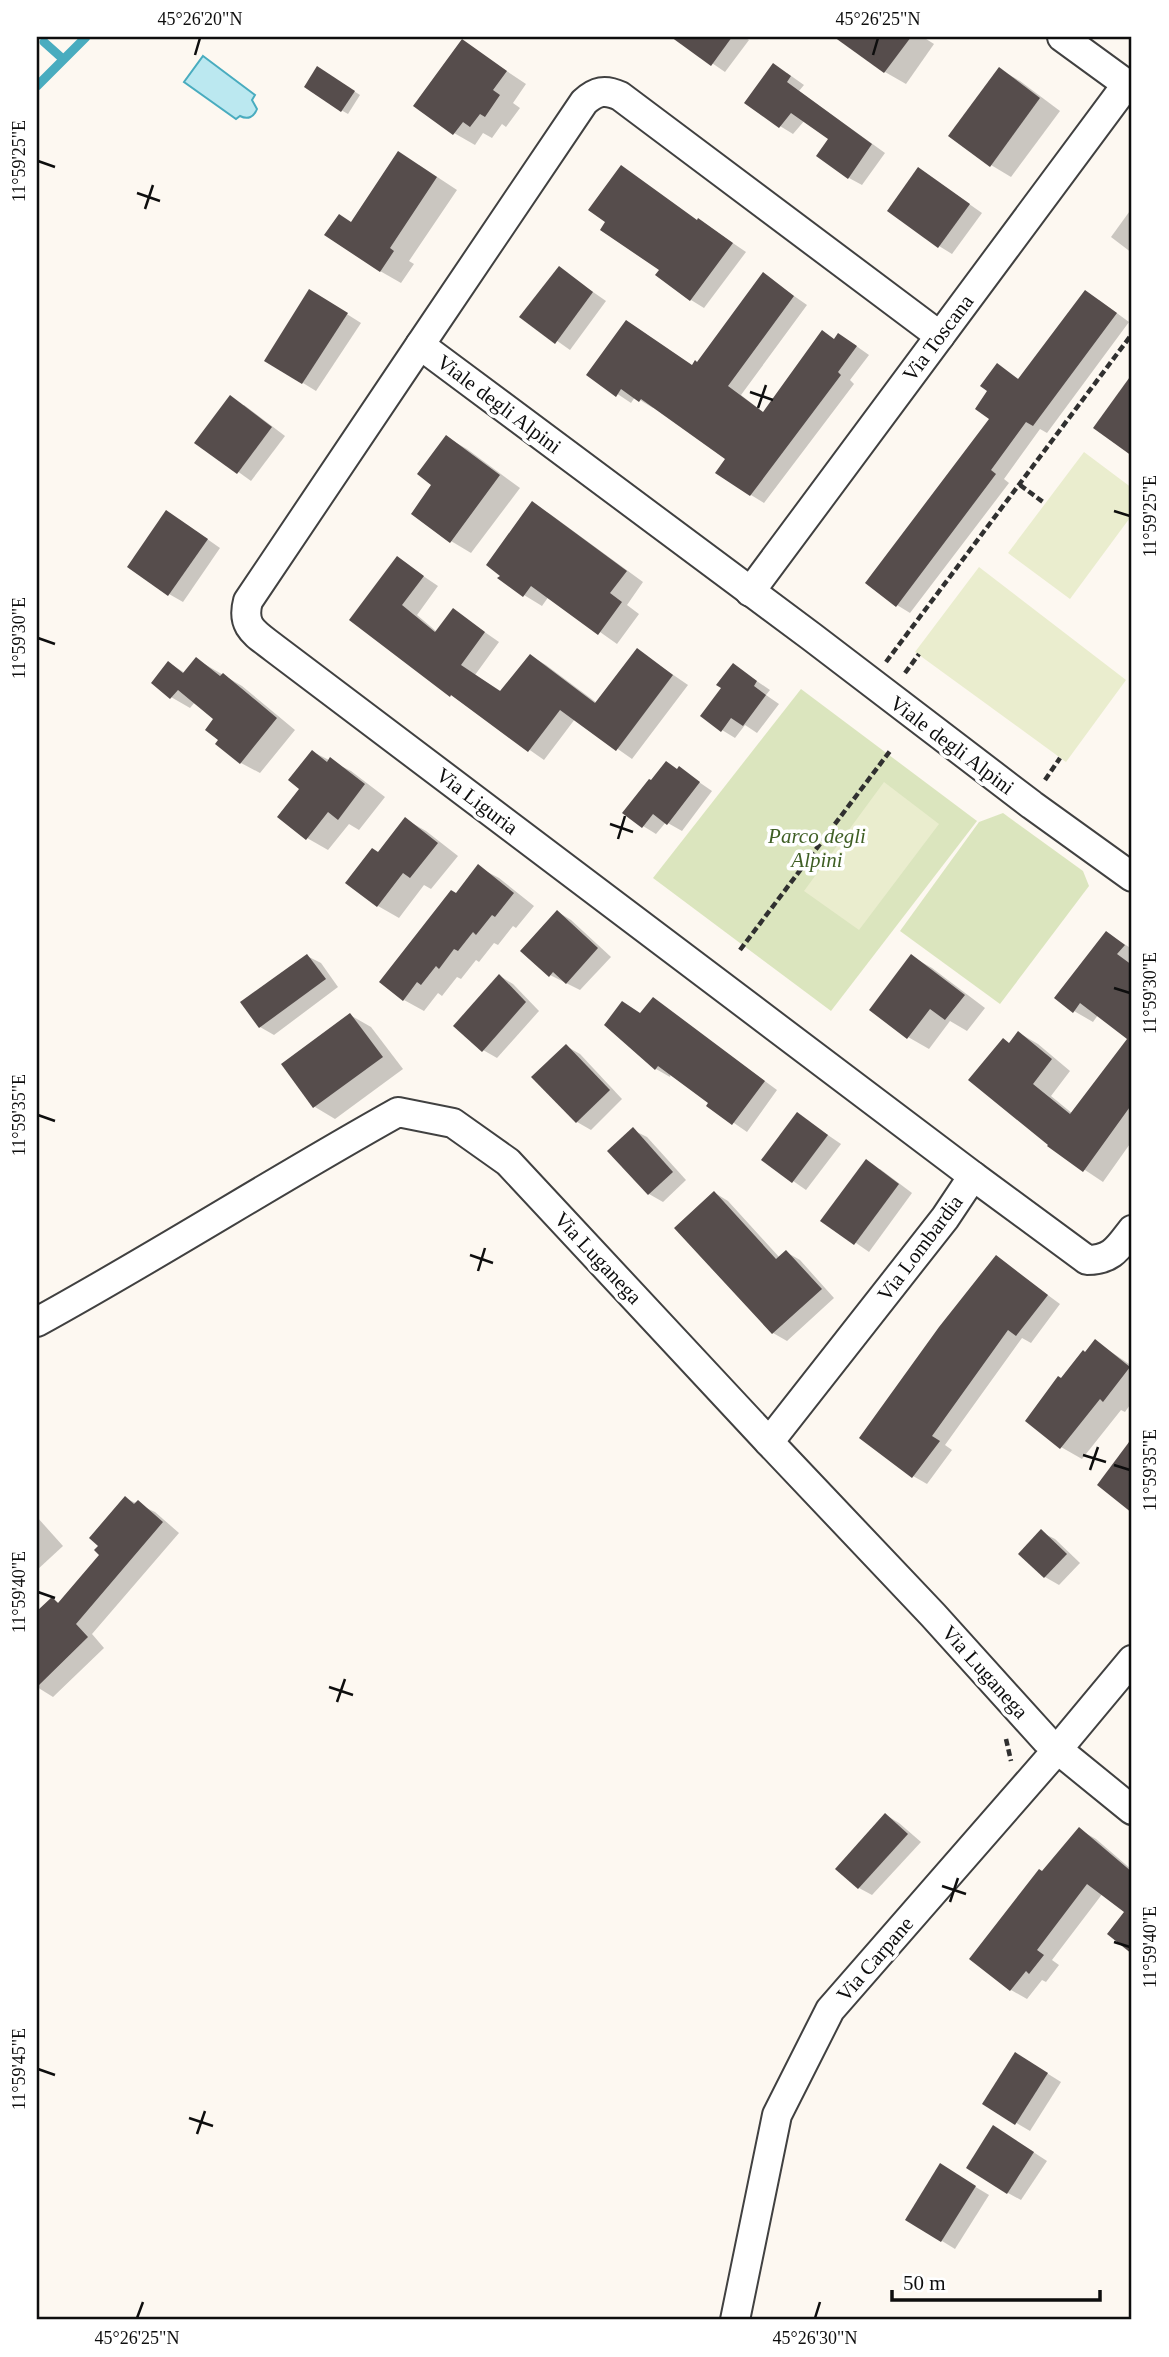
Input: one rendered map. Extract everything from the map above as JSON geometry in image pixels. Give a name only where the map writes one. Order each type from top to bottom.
[{"type":"street","points":[[1075,40],[1130,86]]},
{"type":"street","name":"Via Toscana","points":[[750,592],[1130,86]]},
{"type":"street","name":"Viale degli Alpini","points":[[940,336],[620,96],[602,91],[594,93],[584,102],[420,345],[1132,877]]},
{"type":"street","name":"Via Liguria","points":[[420,345],[248,601],[245,618],[248,625],[274,648],[973,1176]]},
{"type":"street","name":"Via Luganega","points":[[37,1322],[398,1112],[453,1123],[508,1162],[1057,1749],[1132,1810]]},
{"type":"street","name":"Via Lombardia","points":[[769,1443],[945,1218],[973,1176],[1087,1260],[1100,1260],[1114,1253],[1132,1230]]},
{"type":"street","name":"Via Carpane","points":[[735,2320],[777,2115],[830,2010],[1132,1660]]},
{"type":"path","points":[[882,665],[1132,334]]},
{"type":"path","points":[[1020,485],[1043,502]]},
{"type":"path","points":[[901,679],[919,654]]},
{"type":"path","points":[[740,950],[890,751]]},
{"type":"path","points":[[1042,784],[1060,758]]},
{"type":"green space","points":[[1084,452],[1132,488],[1132,515],[1070,599],[1008,553]]},
{"type":"green space","points":[[979,567],[1126,680],[1066,762],[915,652]]},
{"type":"green space","name":"Parco degli Alpini","points":[[801,689],[977,821],[831,1011],[653,878]]},
{"type":"green space","points":[[884,782],[939,824],[859,930],[804,891]]},
{"type":"green space","points":[[1003,813],[1083,871],[1089,886],[1000,1004],[900,931],[979,822]]},
{"type":"water","points":[[203,56],[255,95],[252,100],[257,109],[252,116],[240,116],[236,119],[184,82]]},
{"type":"building","points":[[671,37],[732,37],[711,66]]},
{"type":"building","points":[[834,37],[911,37],[884,73]]},
{"type":"building","points":[[462,39],[507,71],[493,90],[500,95],[485,117],[480,114],[470,127],[463,122],[453,135],[413,106]]},
{"type":"building","points":[[773,63],[791,76],[787,82],[872,144],[848,179],[816,156],[828,139],[791,113],[779,128],[744,103]]},
{"type":"building","points":[[317,66],[355,91],[341,112],[304,87]]},
{"type":"building","points":[[999,67],[1040,98],[990,167],[948,136]]},
{"type":"building","points":[[398,151],[437,177],[390,248],[394,251],[380,272],[324,235],[339,214],[351,222]]},
{"type":"building","points":[[621,165],[733,243],[690,301],[655,275],[659,270],[600,230],[605,222],[588,210]]},
{"type":"building","points":[[918,167],[970,204],[938,248],[887,211]]},
{"type":"building","points":[[559,266],[593,292],[555,344],[519,317]]},
{"type":"building","points":[[763,272],[794,296],[728,386],[763,412],[822,330],[834,339],[838,333],[857,346],[838,372],[841,375],[750,496],[715,473],[725,459],[641,399],[639,402],[621,389],[616,397],[586,375],[626,320],[692,365],[695,360],[697,362]]},
{"type":"building","points":[[309,289],[348,313],[302,384],[264,361]]},
{"type":"building","points":[[1085,290],[1117,313],[1033,426],[1026,422],[991,470],[996,474],[896,607],[865,583],[989,419],[975,409],[987,391],[980,386],[997,363],[1018,379]]},
{"type":"building","points":[[1132,374],[1132,456],[1093,428]]},
{"type":"building","points":[[230,395],[272,427],[237,474],[194,443]]},
{"type":"building","points":[[446,435],[500,475],[450,543],[411,514],[431,485],[417,474]]},
{"type":"building","points":[[532,501],[627,571],[610,593],[622,602],[598,635],[531,586],[523,597],[497,578],[500,576],[486,565]]},
{"type":"building","points":[[166,510],[208,539],[168,596],[127,567]]},
{"type":"building","points":[[397,556],[424,576],[402,605],[435,632],[453,608],[485,632],[461,665],[500,691],[530,654],[595,703],[637,648],[673,675],[616,751],[560,710],[528,752],[349,620]]},
{"type":"building","points":[[196,657],[220,676],[223,673],[277,718],[240,764],[215,744],[218,740],[205,730],[213,719],[178,690],[170,699],[151,683],[168,661],[183,673]]},
{"type":"building","points":[[733,663],[757,681],[754,686],[766,695],[743,726],[731,718],[721,732],[700,716],[721,688],[716,685]]},
{"type":"building","points":[[312,750],[327,762],[330,757],[365,784],[338,820],[328,812],[306,840],[277,817],[299,789],[288,780]]},
{"type":"building","points":[[666,761],[677,769],[679,766],[700,782],[667,825],[653,814],[642,828],[622,813]]},
{"type":"building","points":[[405,817],[438,843],[410,878],[403,873],[377,907],[345,883],[372,848],[378,852]]},
{"type":"building","points":[[478,864],[514,893],[495,917],[492,915],[476,935],[473,932],[458,951],[454,949],[439,969],[436,966],[421,985],[417,982],[403,1001],[379,982],[451,890],[456,893]]},
{"type":"building","points":[[557,910],[598,948],[566,984],[553,972],[549,977],[520,951]]},
{"type":"building","points":[[1106,931],[1125,945],[1117,954],[1132,965],[1132,1104],[1083,1172],[1047,1146],[968,1080],[1003,1038],[1009,1043],[1018,1031],[1052,1059],[1033,1084],[1070,1114],[1127,1039],[1080,1003],[1073,1013],[1054,998]]},
{"type":"building","points":[[307,954],[326,979],[259,1028],[240,1002]]},
{"type":"building","points":[[911,954],[965,995],[945,1020],[930,1009],[907,1039],[869,1010]]},
{"type":"building","points":[[499,974],[526,1002],[482,1052],[453,1026]]},
{"type":"building","points":[[653,997],[765,1081],[732,1125],[706,1106],[708,1103],[658,1066],[655,1070],[604,1025],[622,1001],[640,1013]]},
{"type":"building","points":[[350,1013],[383,1057],[313,1108],[281,1064]]},
{"type":"building","points":[[566,1044],[610,1090],[576,1123],[531,1077]]},
{"type":"building","points":[[797,1112],[828,1135],[792,1183],[761,1160]]},
{"type":"building","points":[[633,1127],[673,1172],[648,1195],[607,1151]]},
{"type":"building","points":[[866,1159],[899,1184],[854,1245],[820,1221]]},
{"type":"building","points":[[714,1191],[776,1259],[786,1250],[822,1289],[772,1334],[674,1228]]},
{"type":"building","points":[[996,1255],[1048,1295],[1016,1336],[1008,1330],[932,1436],[940,1441],[912,1478],[859,1438],[939,1327]]},
{"type":"building","points":[[1095,1339],[1130,1367],[1103,1402],[1100,1399],[1060,1449],[1025,1421],[1058,1376],[1061,1378]]},
{"type":"building","points":[[1132,1438],[1132,1513],[1097,1485]]},
{"type":"building","points":[[125,1496],[134,1504],[138,1500],[163,1522],[76,1624],[88,1637],[37,1687],[37,1611],[52,1597],[58,1603],[99,1555],[94,1550],[98,1546],[89,1538]]},
{"type":"building","points":[[1041,1529],[1067,1554],[1044,1578],[1018,1554]]},
{"type":"building","points":[[885,1813],[908,1834],[858,1889],[835,1869]]},
{"type":"building","points":[[1079,1827],[1132,1872],[1132,1954],[1107,1934],[1124,1912],[1087,1884],[1037,1950],[1044,1955],[1029,1974],[1026,1971],[1010,1991],[969,1959],[1039,1869],[1042,1871]]},
{"type":"building","points":[[1015,2052],[1048,2073],[1015,2125],[982,2104]]},
{"type":"building","points":[[993,2125],[1034,2152],[1007,2194],[966,2168]]},
{"type":"building","points":[[940,2163],[976,2186],[941,2242],[905,2220]]},
{"type":"waterway","points":[[37,86],[86,37]]},
{"type":"waterway","points":[[44,42],[63,59]]}]
